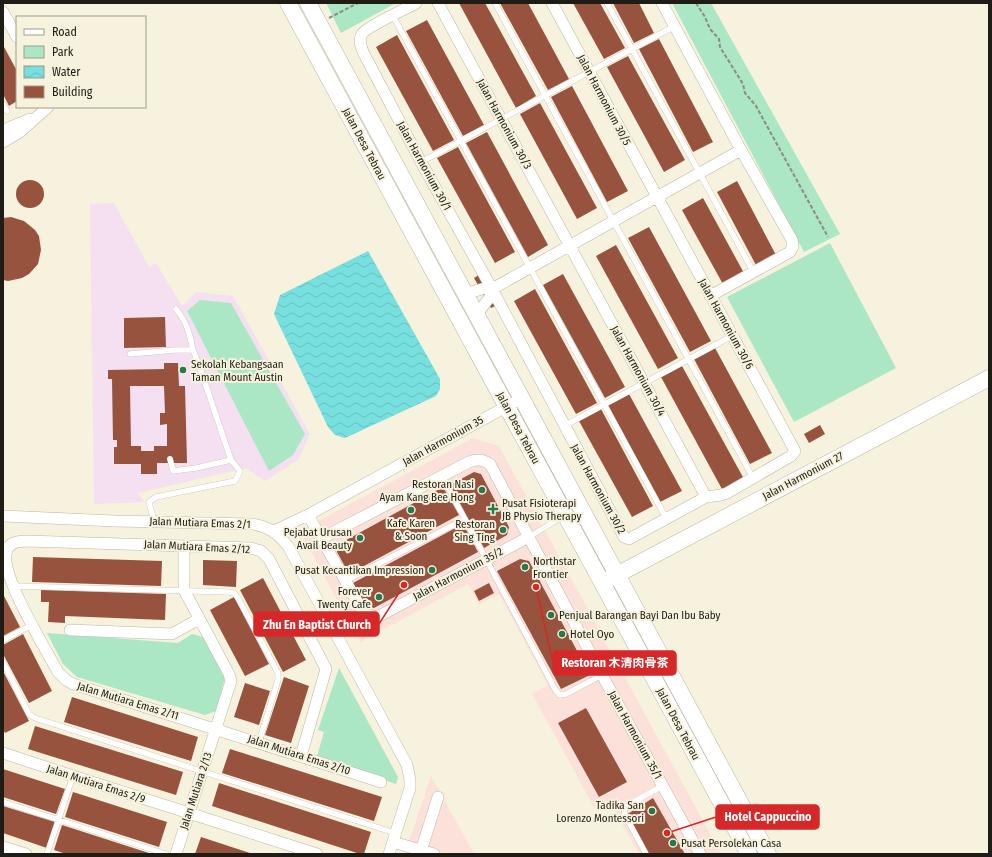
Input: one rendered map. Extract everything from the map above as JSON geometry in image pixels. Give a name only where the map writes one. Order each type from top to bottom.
[{"type":"street","name":"Jalan Desa Tebrau","points":[[288,3],[749,854]]},
{"type":"street","name":"Jalan Desa Tebrau","points":[[308,3],[768,854]]},
{"type":"street","points":[[393,16],[416,3]]},
{"type":"street","name":"Jalan Harmonium 30/3","points":[[438,3],[570,246]]},
{"type":"street","name":"Jalan Harmonium 30/5","points":[[552,3],[657,197]]},
{"type":"street","points":[[662,3],[741,150],[792,240],[793,246],[790,252],[710,296]]},
{"type":"street","points":[[3,12],[16,35]]},
{"type":"street","name":"Jalan Harmonium 30/1","points":[[393,16],[371,27],[362,34],[360,42],[363,52],[421,162],[492,289]]},
{"type":"street","points":[[3,142],[20,132],[47,108]]},
{"type":"street","points":[[3,130],[38,116]]},
{"type":"street","points":[[465,294],[485,288],[492,289],[741,150]]},
{"type":"street","name":"Jalan Harmonium 30/6","points":[[657,197],[795,451]]},
{"type":"street","name":"Jalan Harmonium 30/4","points":[[570,246],[706,496]]},
{"type":"street","points":[[477,314],[490,297],[492,289]]},
{"type":"street","name":"Jalan Harmonium 30/2","points":[[492,289],[624,537],[629,539],[706,496],[727,493],[791,456],[795,451]]},
{"type":"street","name":"Jalan Harmonium 27","points":[[602,583],[989,378]]},
{"type":"street","name":"Jalan Harmonium 35","points":[[274,531],[522,398]]},
{"type":"street","name":"Jalan Harmonium 35/1","points":[[322,538],[474,460],[485,461],[490,464],[602,675],[700,854]]},
{"type":"street","name":"Jalan Harmonium 35/2","points":[[308,514],[363,612],[374,617],[381,615],[529,537]]},
{"type":"street","name":"Jalan Mutiara Emas 2/1","points":[[3,516],[115,521],[252,524],[260,525],[274,531],[288,546],[407,765],[410,776],[410,788],[389,854]]},
{"type":"street","name":"Jalan Mutiara Emas 2/12","points":[[7,549],[10,545],[21,541],[251,548],[261,551],[270,559],[326,669],[301,756]]},
{"type":"street","points":[[184,546],[184,590]]},
{"type":"street","name":"Jalan Mutiara Emas 2/11","points":[[7,549],[6,566],[13,586],[32,625],[58,672],[63,678],[69,682],[216,729]]},
{"type":"street","name":"Jalan Mutiara 2/13","points":[[176,854],[231,679],[184,590]]},
{"type":"street","points":[[70,630],[172,634],[199,619]]},
{"type":"street","name":"Jalan Mutiara Emas 2/10","points":[[216,729],[380,782]]},
{"type":"street","name":"Jalan Mutiara Emas 2/9","points":[[3,753],[317,854]]},
{"type":"street","points":[[704,772],[720,764]]},
{"type":"street","points":[[420,852],[438,797]]},
{"type":"street","points":[[394,838],[420,852],[434,854]]},
{"type":"street","points":[[3,847],[26,854]]},
{"type":"lane","points":[[495,3],[753,478]]},
{"type":"lane","points":[[607,3],[754,273]]},
{"type":"lane","points":[[393,16],[666,518]]},
{"type":"lane","points":[[421,162],[675,26]]},
{"type":"lane","points":[[3,104],[7,111]]},
{"type":"lane","points":[[154,521],[149,502],[156,497],[235,481],[240,471],[231,460],[193,350],[192,340],[181,315],[176,309]]},
{"type":"lane","points":[[564,426],[732,336]]},
{"type":"lane","points":[[130,354],[193,350]]},
{"type":"lane","points":[[170,459],[173,471],[196,468],[231,460]]},
{"type":"lane","points":[[442,476],[556,691],[560,695],[566,694],[602,675]]},
{"type":"lane","name":"Jalan Harmonium 35/2","points":[[529,537],[565,515]]},
{"type":"lane","points":[[345,581],[465,519]]},
{"type":"lane","points":[[13,586],[184,590],[234,593],[277,671],[278,680],[259,742]]},
{"type":"lane","points":[[3,640],[32,625]]},
{"type":"lane","points":[[3,662],[29,714],[33,717],[203,771],[394,838]]},
{"type":"lane","points":[[47,854],[73,776]]},
{"type":"lane","points":[[646,854],[625,815],[624,809],[628,805],[662,786]]},
{"type":"lane","points":[[3,802],[166,854]]},
{"type":"path","points":[[319,22],[358,3]]},
{"type":"path","points":[[696,3],[705,17],[710,29],[719,39],[720,47],[743,84],[745,93],[756,106],[828,237]]},
{"type":"shaded area","name":"Sekolah Kebangsaan Taman Mount Austin","points":[[114,203],[149,267],[156,263],[182,306],[196,292],[233,296],[310,434],[298,460],[265,481],[246,468],[138,493],[144,502],[94,504],[90,204]]},
{"type":"shaded area","points":[[473,438],[499,446],[721,854],[639,854],[609,800],[594,807],[532,694],[548,685],[499,594],[479,604],[468,584],[360,642],[300,531]]},
{"type":"shaded area","points":[[431,776],[474,854],[405,854]]},
{"type":"green space","points":[[326,3],[396,3],[341,33]]},
{"type":"green space","points":[[672,3],[711,3],[840,234],[804,252]]},
{"type":"green space","points":[[830,243],[896,368],[794,422],[727,297]]},
{"type":"green space","points":[[200,300],[231,303],[305,434],[293,455],[269,471],[187,311]]},
{"type":"green space","points":[[47,633],[178,643],[192,634],[203,637],[225,678],[216,711],[205,715],[77,677],[63,664]]},
{"type":"green space","points":[[339,668],[398,777],[396,784],[317,756],[324,732],[318,730]]},
{"type":"water","points":[[368,251],[440,379],[440,389],[436,396],[345,438],[335,435],[328,427],[274,314],[280,295]]},
{"type":"building","points":[[459,3],[485,3],[536,96],[516,108]]},
{"type":"building","points":[[500,3],[528,3],[569,79],[548,90]]},
{"type":"building","points":[[573,3],[600,3],[625,48],[604,59]]},
{"type":"building","points":[[613,3],[639,3],[654,33],[634,43]]},
{"type":"building","points":[[427,20],[484,125],[463,136],[406,31]]},
{"type":"building","points":[[397,35],[454,140],[433,151],[376,47]]},
{"type":"building","points":[[659,39],[713,142],[693,152],[639,49]]},
{"type":"building","points":[[3,45],[16,69],[16,102],[9,106],[3,94]]},
{"type":"building","points":[[628,56],[685,160],[664,172],[607,67]]},
{"type":"building","points":[[572,86],[628,191],[607,202],[551,97]]},
{"type":"building","points":[[540,103],[597,208],[577,219],[520,114]]},
{"type":"building","points":[[487,132],[548,245],[528,257],[466,143]]},
{"type":"building","points":[[458,147],[515,252],[495,263],[437,158]]},
{"type":"building","points":[[30,180],[40,184],[44,194],[40,204],[30,208],[20,204],[16,194],[20,184]]},
{"type":"building","points":[[737,181],[777,257],[757,267],[717,192]]},
{"type":"building","points":[[703,198],[745,275],[724,286],[682,210]]},
{"type":"building","points":[[11,217],[24,221],[35,230],[39,236],[41,250],[38,264],[29,274],[22,278],[8,281],[3,280],[3,218]]},
{"type":"building","points":[[649,227],[711,341],[690,352],[628,238]]},
{"type":"building","points":[[616,245],[678,358],[658,369],[596,256]]},
{"type":"building","points":[[482,273],[499,304],[491,308],[474,278]]},
{"type":"building","points":[[563,274],[625,387],[605,398],[543,285]]},
{"type":"building","points":[[535,289],[597,403],[576,414],[514,301]]},
{"type":"building","points":[[165,317],[166,347],[124,348],[124,318]]},
{"type":"building","points":[[715,348],[772,453],[750,464],[694,359]]},
{"type":"building","points":[[164,363],[178,363],[179,386],[185,386],[187,463],[157,463],[157,474],[141,474],[141,464],[114,464],[114,447],[117,447],[117,440],[113,440],[112,379],[108,379],[108,370],[164,369]],"holes":[[[130,386],[164,386],[165,413],[160,413],[160,425],[167,424],[167,446],[154,446],[154,451],[141,451],[141,446],[131,446]]]},
{"type":"building","points":[[682,366],[744,479],[723,491],[661,377]]},
{"type":"building","points":[[629,394],[682,491],[660,502],[608,405]]},
{"type":"building","points":[[601,409],[653,506],[632,517],[579,421]]},
{"type":"building","points":[[820,425],[825,434],[809,443],[804,434]]},
{"type":"building","points":[[474,472],[481,474],[509,527],[507,535],[484,548],[450,485]]},
{"type":"building","points":[[443,487],[459,515],[349,574],[337,552],[339,544]]},
{"type":"building","points":[[463,524],[478,552],[374,608],[365,605],[353,583]]},
{"type":"building","points":[[33,557],[162,561],[161,586],[32,582]]},
{"type":"building","points":[[520,559],[529,561],[590,675],[561,689],[497,571]]},
{"type":"building","points":[[203,560],[237,561],[236,587],[203,585]]},
{"type":"building","points":[[263,578],[306,660],[283,672],[240,590]]},
{"type":"building","points":[[489,583],[494,593],[479,601],[474,591]]},
{"type":"building","points":[[41,590],[166,594],[165,620],[65,616],[65,623],[48,622],[49,602],[41,602]]},
{"type":"building","points":[[3,594],[20,627],[3,636]]},
{"type":"building","points":[[234,597],[269,664],[245,676],[210,610]]},
{"type":"building","points":[[23,634],[52,691],[29,703],[3,654],[3,645]]},
{"type":"building","points":[[3,671],[29,721],[5,733],[3,729]]},
{"type":"building","points":[[284,677],[309,686],[291,743],[265,735]]},
{"type":"building","points":[[245,683],[270,691],[259,725],[234,717]]},
{"type":"building","points":[[72,697],[198,737],[191,761],[64,722]]},
{"type":"building","points":[[586,708],[627,782],[599,797],[558,723]]},
{"type":"building","points":[[35,726],[183,772],[176,795],[28,749]]},
{"type":"building","points":[[230,749],[382,797],[374,821],[222,773]]},
{"type":"building","points":[[3,769],[65,789],[56,814],[3,797]]},
{"type":"building","points":[[219,783],[371,832],[364,854],[360,854],[212,806]]},
{"type":"building","points":[[73,792],[167,822],[159,847],[65,817]]},
{"type":"building","points":[[653,798],[685,854],[648,854],[626,815]]},
{"type":"building","points":[[3,806],[55,822],[47,848],[3,833]]},
{"type":"building","points":[[62,825],[152,854],[66,854],[54,850]]},
{"type":"building","points":[[201,837],[253,854],[195,854]]},
{"type":"place","name":"Sekolah Kebangsaan Taman Mount Austin","points":[[183,370]]},
{"type":"place","name":"Restoran Nasi Ayam Kang Bee Hong","points":[[482,490]]},
{"type":"place","name":"Pusat Fisioterapi JB Physio Therapy","points":[[493,509]]},
{"type":"place","name":"Kafe Karen & Soon","points":[[411,510]]},
{"type":"place","name":"Restoran Sing Ting","points":[[503,530]]},
{"type":"place","name":"Pejabat Urusan Avail Beauty","points":[[360,538]]},
{"type":"place","name":"Northstar Frontier","points":[[525,567]]},
{"type":"place","name":"Pusat Kecantikan Impression","points":[[432,570]]},
{"type":"place","name":"Zhu En Baptist Church","points":[[404,585]]},
{"type":"place","name":"Restoran 木清肉骨茶","points":[[536,587]]},
{"type":"place","name":"Forever Twenty Cafe","points":[[379,597]]},
{"type":"place","name":"Penjual Barangan Bayi Dan Ibu Baby","points":[[551,615]]},
{"type":"place","name":"Hotel Oyo","points":[[562,634]]},
{"type":"place","name":"Tadika San Lorenzo Montessori","points":[[652,811]]},
{"type":"place","name":"Hotel Cappuccino","points":[[667,833]]},
{"type":"place","name":"Pusat Persolekan Casa","points":[[673,843]]}]
